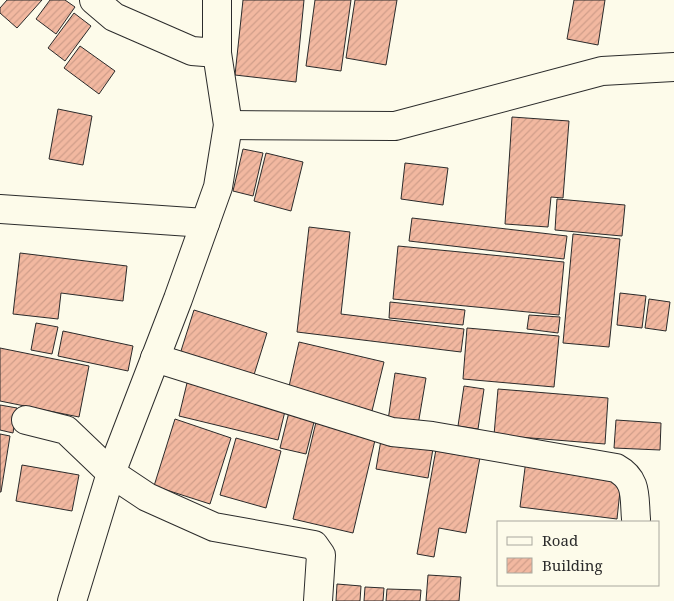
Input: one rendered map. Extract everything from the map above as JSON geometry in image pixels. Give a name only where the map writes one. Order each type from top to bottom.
[{"type":"street","points":[[94,0],[114,17],[192,51],[216,53]]},
{"type":"street","points":[[72,601],[111,472],[218,187],[228,125],[216,53],[217,0]]},
{"type":"street","points":[[228,125],[395,126],[602,71],[674,67]]},
{"type":"street","points":[[0,209],[205,223]]},
{"type":"street","points":[[155,358],[392,432],[432,436],[616,468],[627,474],[632,485],[636,519]]},
{"type":"street","points":[[26,420],[66,430],[111,472],[147,497],[214,527],[314,545],[321,555],[318,601]]},
{"type":"building","points":[[7,0],[42,0],[17,28],[0,13],[0,8]]},
{"type":"building","points":[[50,0],[65,0],[75,7],[56,34],[36,19]]},
{"type":"building","points":[[243,0],[304,0],[296,82],[235,75]]},
{"type":"building","points":[[315,0],[351,0],[341,71],[306,66]]},
{"type":"building","points":[[355,0],[397,0],[386,65],[346,58]]},
{"type":"building","points":[[574,0],[605,0],[598,45],[567,39]]},
{"type":"building","points":[[74,13],[91,26],[65,61],[48,48]]},
{"type":"building","points":[[80,46],[115,71],[99,94],[64,68]]},
{"type":"building","points":[[58,109],[92,116],[83,165],[49,159]]},
{"type":"building","points":[[512,117],[569,121],[563,198],[551,197],[548,227],[505,224]]},
{"type":"building","points":[[243,149],[263,153],[253,196],[233,191]]},
{"type":"building","points":[[266,153],[303,162],[291,211],[254,201]]},
{"type":"building","points":[[405,163],[448,168],[443,205],[401,199]]},
{"type":"building","points":[[557,199],[625,205],[622,236],[555,230]]},
{"type":"building","points":[[412,218],[567,236],[564,259],[409,241]]},
{"type":"building","points":[[309,227],[350,232],[341,314],[464,329],[461,352],[297,332]]},
{"type":"building","points":[[573,234],[620,239],[609,347],[563,343]]},
{"type":"building","points":[[398,246],[564,262],[559,315],[393,299]]},
{"type":"building","points":[[20,253],[127,266],[123,301],[61,293],[58,319],[13,314]]},
{"type":"building","points":[[620,293],[646,296],[642,328],[617,325]]},
{"type":"building","points":[[649,299],[670,302],[666,331],[645,328]]},
{"type":"building","points":[[390,302],[465,310],[463,325],[389,318]]},
{"type":"building","points":[[194,310],[267,333],[253,378],[180,354]]},
{"type":"building","points":[[529,315],[560,317],[558,333],[527,329]]},
{"type":"building","points":[[36,323],[58,327],[52,354],[31,350]]},
{"type":"building","points":[[467,328],[559,336],[554,387],[463,379]]},
{"type":"building","points":[[63,331],[133,346],[128,371],[58,356]]},
{"type":"building","points":[[299,342],[384,362],[372,411],[288,391]]},
{"type":"building","points":[[0,348],[89,366],[79,417],[0,401]]},
{"type":"building","points":[[395,373],[426,378],[417,431],[387,427]]},
{"type":"building","points":[[187,383],[286,407],[278,440],[179,416]]},
{"type":"building","points":[[464,386],[484,389],[478,429],[458,426]]},
{"type":"building","points":[[498,389],[608,398],[605,444],[494,435]]},
{"type":"building","points":[[0,405],[17,408],[13,433],[0,430]]},
{"type":"building","points":[[289,412],[315,418],[306,454],[280,448]]},
{"type":"building","points":[[175,419],[231,438],[210,504],[154,486]]},
{"type":"building","points":[[616,420],[661,423],[660,450],[614,448]]},
{"type":"building","points":[[316,422],[376,436],[353,533],[293,519]]},
{"type":"building","points":[[0,434],[10,436],[1,492],[0,492]]},
{"type":"building","points":[[382,434],[434,443],[428,478],[376,469]]},
{"type":"building","points":[[236,438],[281,451],[266,508],[220,495]]},
{"type":"building","points":[[437,444],[481,452],[466,533],[439,528],[434,557],[417,554]]},
{"type":"building","points":[[526,460],[622,472],[617,519],[520,507]]},
{"type":"building","points":[[22,465],[79,475],[72,511],[16,501]]},
{"type":"building","points":[[428,575],[461,577],[459,601],[426,601]]},
{"type":"building","points":[[337,584],[361,586],[360,601],[336,601]]},
{"type":"building","points":[[365,587],[384,588],[383,601],[364,601]]},
{"type":"building","points":[[387,589],[421,590],[420,601],[386,601]]}]
